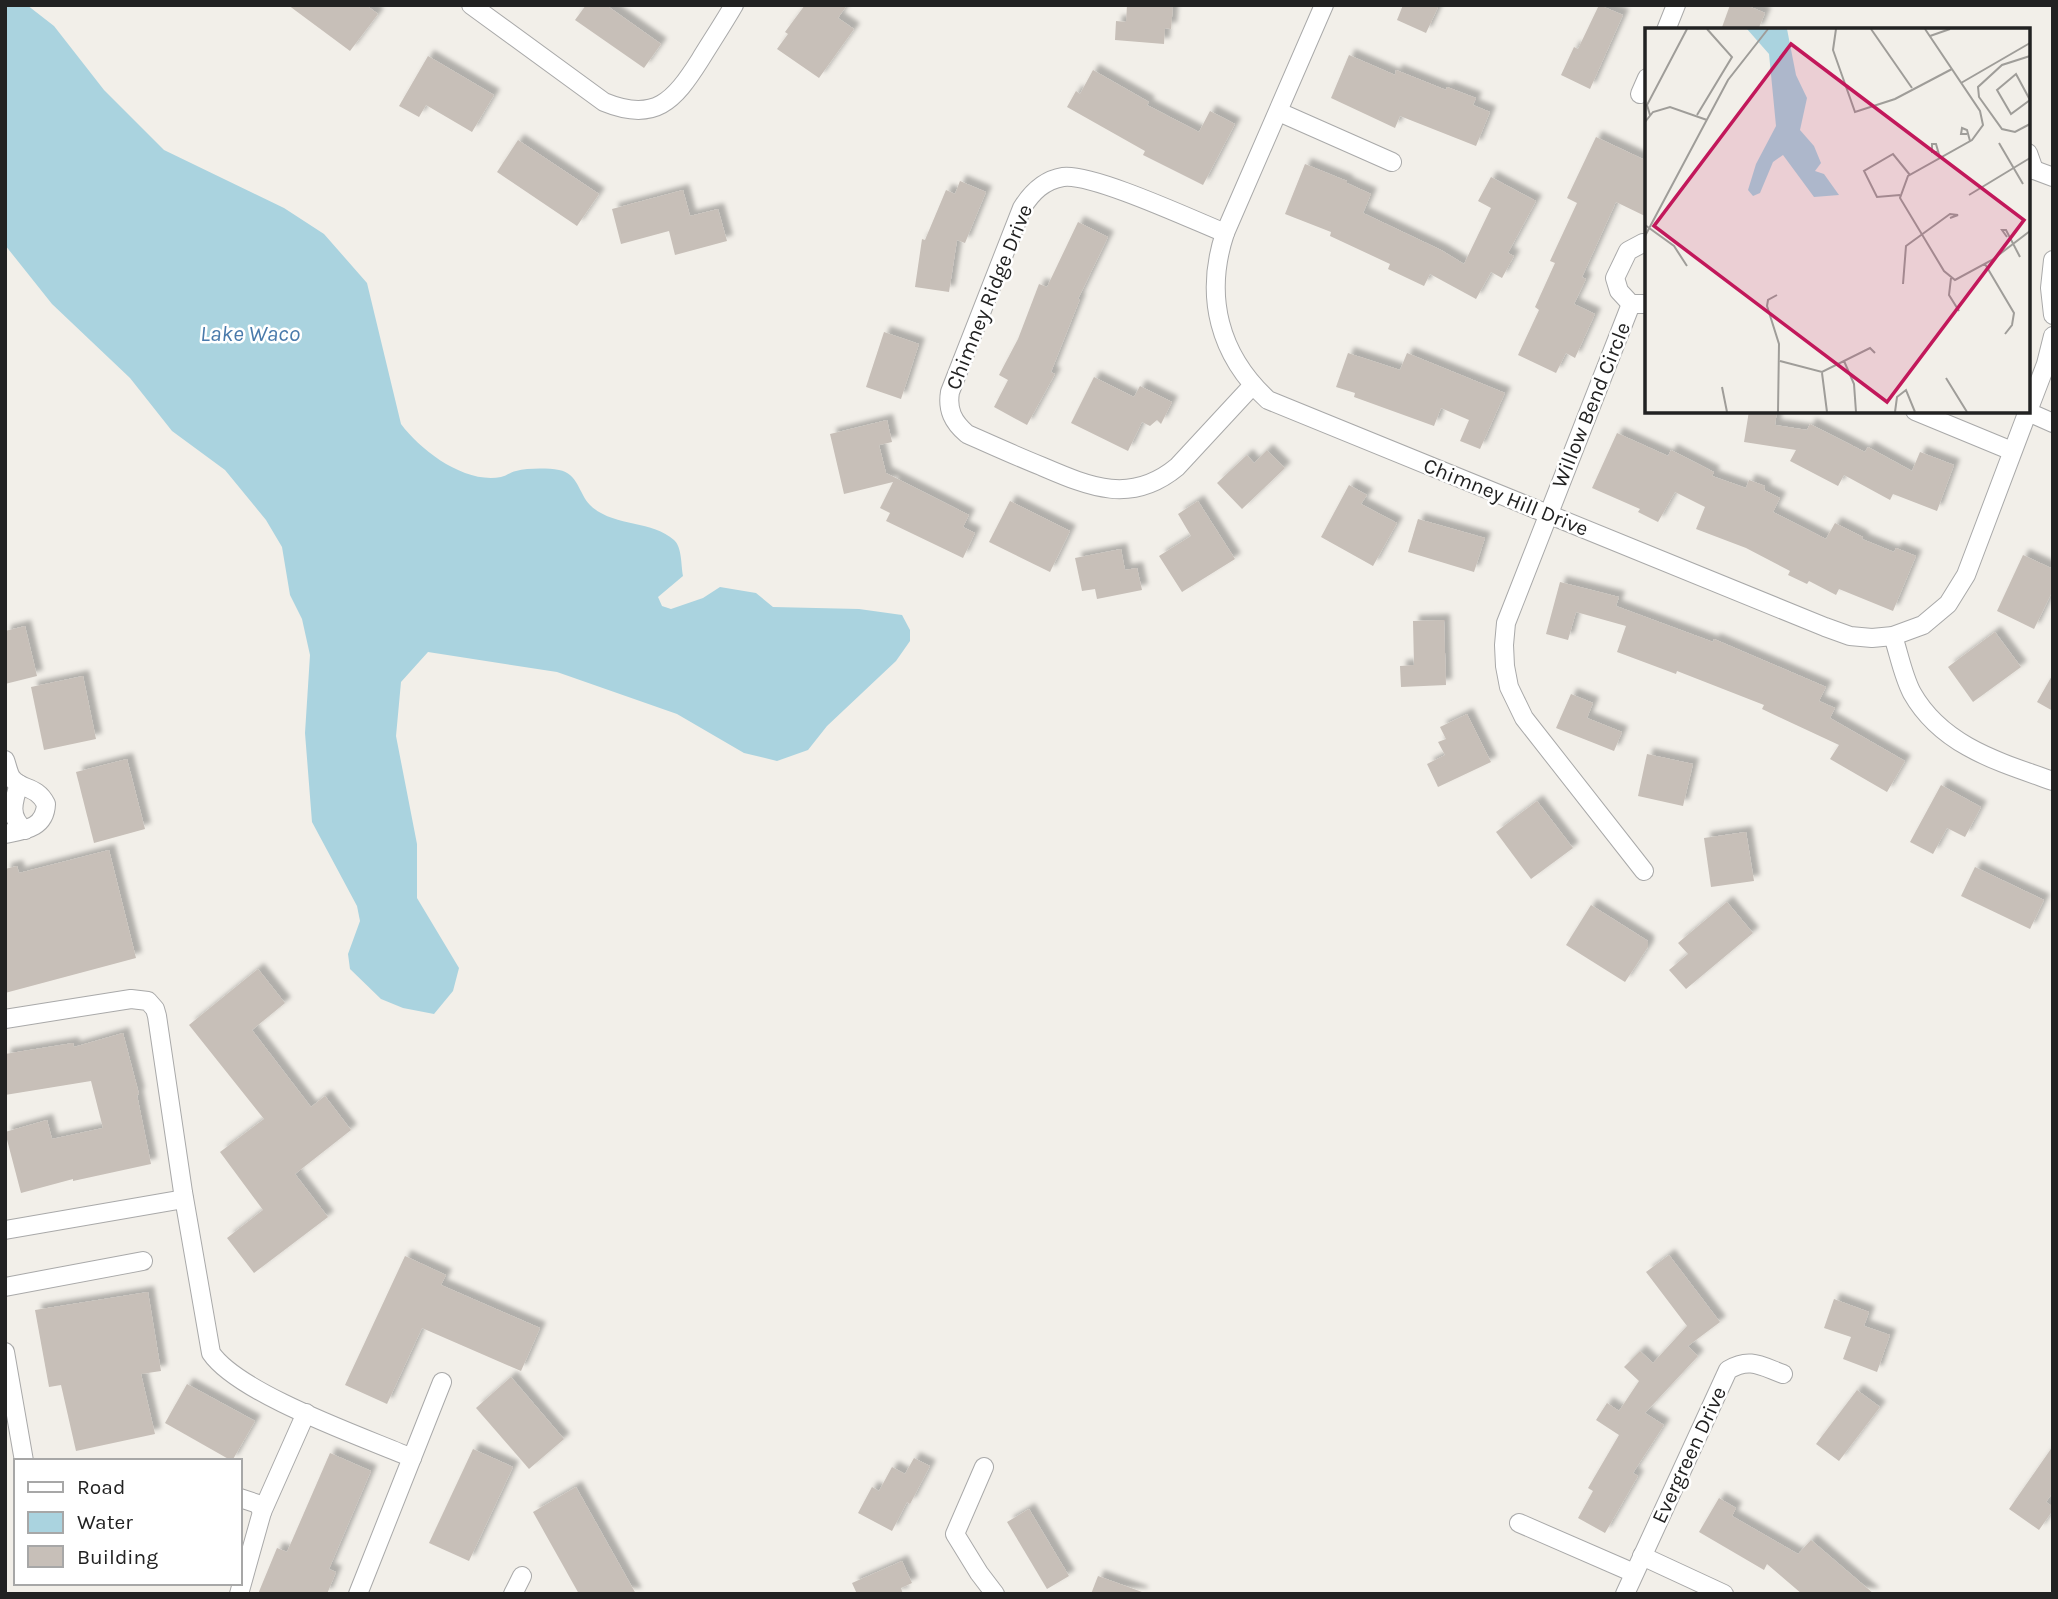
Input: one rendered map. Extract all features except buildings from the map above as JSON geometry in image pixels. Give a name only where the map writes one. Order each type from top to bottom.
[{"type":"street","points":[[471,5],[604,102],[632,110],[648,109],[664,103],[681,90],[734,5]]},
{"type":"street","name":"Chimney Hill Drive","points":[[1323,5],[1225,233],[1216,277],[1218,317],[1225,341],[1236,364],[1268,400],[1825,627],[1850,636],[1872,638],[1893,636],[1923,625],[1936,616],[1959,590],[2028,413]]},
{"type":"street","points":[[1667,28],[1676,5]]},
{"type":"street","points":[[1279,112],[1392,162]]},
{"type":"street","points":[[2031,172],[2053,177]]},
{"type":"street","name":"Chimney Ridge Drive","points":[[1225,233],[1088,179],[1063,177],[1041,185],[1030,195],[1022,208],[948,403],[957,425],[967,434],[1083,484],[1113,490],[1133,489],[1167,476],[1252,385]]},
{"type":"street","name":"Willow Bend Circle","points":[[1644,871],[1524,718],[1510,687],[1504,666],[1503,645],[1506,622],[1548,514],[1639,304],[1619,291],[1615,278],[1629,251],[1645,244]]},
{"type":"street","points":[[2053,260],[2050,288],[2053,315]]},
{"type":"street","name":"Chimney Hill Drive","points":[[2030,407],[2053,336]]},
{"type":"street","points":[[1920,413],[2012,451]]},
{"type":"street","points":[[2030,413],[2053,423]]},
{"type":"street","points":[[1893,636],[1911,690],[1934,722],[1972,750],[2053,780]]},
{"type":"street","points":[[5,760],[11,777],[19,784],[37,791],[46,804],[43,819],[34,827],[5,834]]},
{"type":"street","points":[[19,784],[12,810],[16,822],[25,830]]},
{"type":"street","points":[[5,1019],[131,999],[148,1001],[155,1009],[157,1017],[184,1199],[211,1353],[218,1364],[272,1398],[412,1458]]},
{"type":"street","points":[[5,1230],[184,1199]]},
{"type":"street","points":[[5,1287],[143,1261]]},
{"type":"street","points":[[5,1352],[24,1459]]},
{"type":"street","name":"Evergreen Drive","points":[[1625,1594],[1728,1370],[1748,1362],[1783,1374]]},
{"type":"street","points":[[358,1594],[443,1382]]},
{"type":"street","points":[[242,1583],[262,1513],[306,1413]]},
{"type":"street","points":[[984,1466],[955,1534],[995,1594]]},
{"type":"street","points":[[242,1499],[258,1504],[262,1513]]},
{"type":"street","points":[[1519,1523],[1634,1573]]},
{"type":"street","points":[[1642,1556],[1724,1594]]},
{"type":"street","points":[[513,1594],[522,1576]]},
{"type":"water","name":"Lake Waco","points":[[5,5],[27,5],[54,26],[104,90],[164,150],[284,208],[324,234],[367,283],[401,424],[432,454],[459,470],[487,478],[532,469],[565,472],[574,479],[590,505],[599,512],[665,534],[674,540],[678,547],[683,576],[658,597],[662,606],[671,609],[703,598],[720,587],[756,593],[773,607],[859,609],[902,615],[910,630],[910,641],[896,661],[827,726],[808,750],[777,761],[744,753],[677,714],[557,672],[428,652],[401,682],[396,736],[417,844],[417,898],[459,968],[453,991],[434,1014],[403,1008],[381,999],[350,969],[348,954],[360,921],[357,906],[312,822],[305,733],[310,655],[302,619],[290,595],[282,547],[266,520],[225,470],[172,431],[130,378],[52,304],[5,245]]}]
